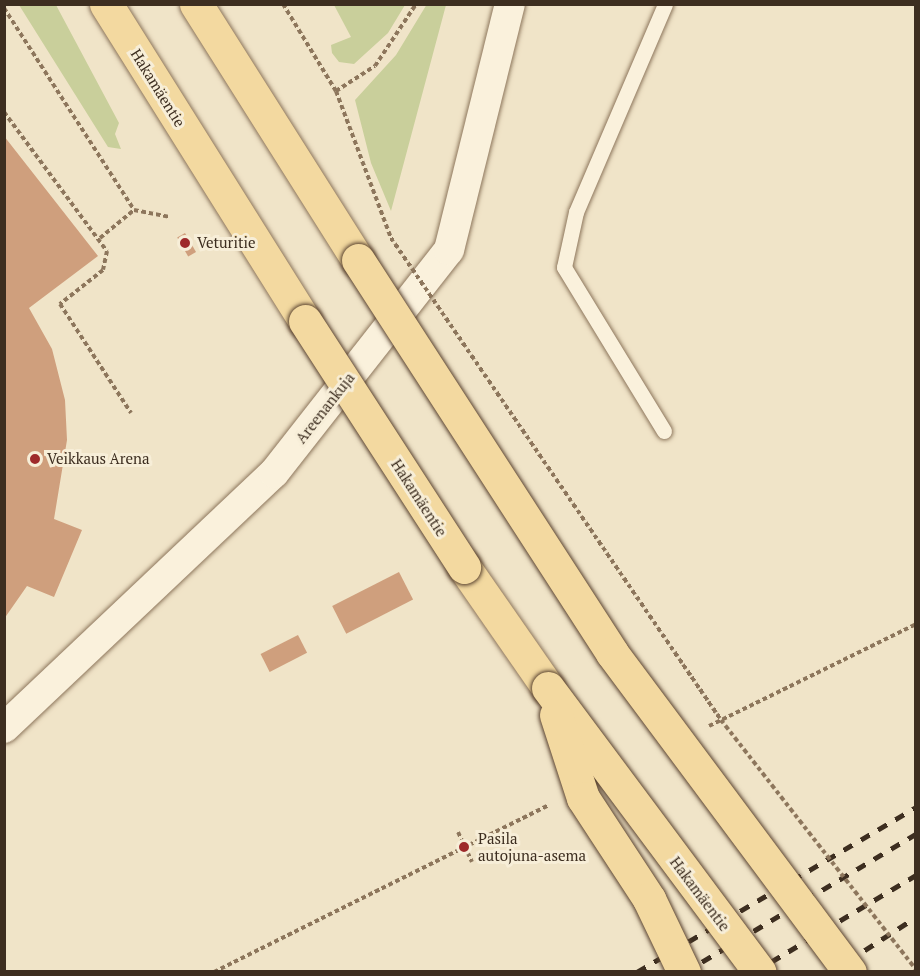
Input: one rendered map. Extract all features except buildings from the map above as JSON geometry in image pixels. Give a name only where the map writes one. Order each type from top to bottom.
[{"type":"main road","name":"Hakamäentie","points":[[106,4],[305,321],[548,688],[760,972]]},
{"type":"main road","points":[[196,4],[612,654],[850,972]]},
{"type":"main road","points":[[548,688],[583,798],[650,899],[684,972]]},
{"type":"street","name":"Areenankuja","points":[[4,728],[274,473],[449,250],[510,4]]},
{"type":"lane","points":[[664,431],[564,267],[576,212],[665,4]]},
{"type":"path","points":[[283,4],[336,91],[391,238],[721,720],[915,971]]},
{"type":"path","points":[[336,91],[375,66],[416,4]]},
{"type":"path","points":[[4,8],[134,210],[169,217]]},
{"type":"path","points":[[4,112],[100,237],[107,251],[103,270],[60,304],[131,413]]},
{"type":"path","points":[[100,237],[134,210]]},
{"type":"path","points":[[400,265],[408,256]]},
{"type":"path","points":[[458,832],[472,862]]},
{"type":"green space","points":[[427,4],[446,5],[391,211],[371,163],[355,100],[396,55]]},
{"type":"green space","points":[[19,5],[56,5],[119,123],[115,134],[121,149],[108,147]]},
{"type":"green space","points":[[334,5],[405,5],[388,33],[354,64],[339,62],[332,53],[331,45],[351,37]]},
{"type":"railway","points":[[637,972],[916,807]]},
{"type":"railway","points":[[685,972],[916,834]]},
{"type":"railway","points":[[754,972],[916,875]]},
{"type":"railway","points":[[831,972],[916,917]]},
{"type":"place","name":"Veturitie","points":[[185,243]]},
{"type":"place","name":"Veikkaus Arena","points":[[35,459]]},
{"type":"place","name":"Pasila autojuna-asema","points":[[464,847]]}]
